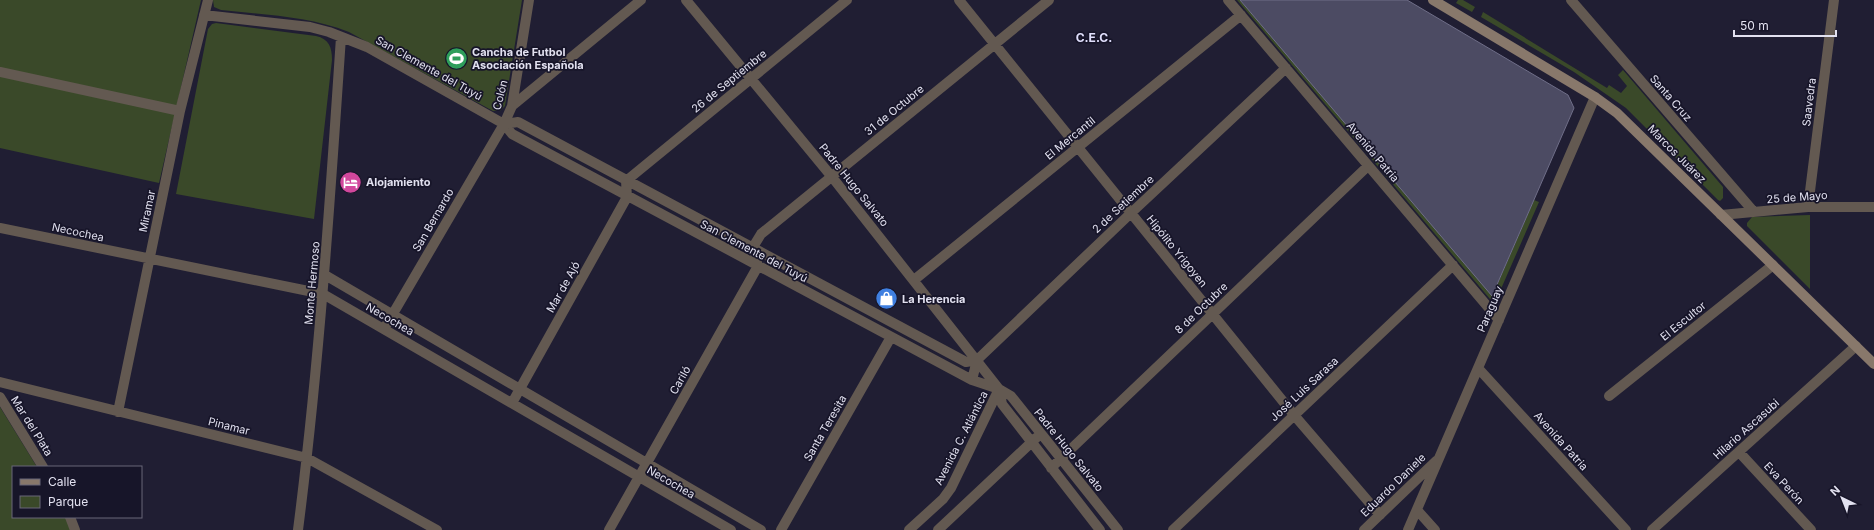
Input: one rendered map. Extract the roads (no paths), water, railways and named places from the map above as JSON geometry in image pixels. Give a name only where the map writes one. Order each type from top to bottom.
[{"type":"main road","name":"Marcos Juárez","points":[[1433,0],[1595,97],[1624,119],[1874,364]]},
{"type":"street","name":"Miramar","points":[[118,412],[180,111],[208,0]]},
{"type":"street","name":"Colón","points":[[504,124],[512,106],[528,0]]},
{"type":"street","points":[[512,106],[641,0]]},
{"type":"street","name":"Padre Hugo Salvato","points":[[686,0],[832,177],[999,388],[1011,396],[1118,530]]},
{"type":"street","name":"26 de Septiembre","points":[[626,181],[848,0]]},
{"type":"street","name":"Hipólito Yrigoyen","points":[[959,0],[1294,415],[1380,515]]},
{"type":"street","name":"31 de Octubre","points":[[754,244],[761,234],[1049,0]]},
{"type":"street","name":"Avenida Patria","points":[[1228,0],[1499,320]]},
{"type":"street","name":"Santa Cruz","points":[[1571,0],[1754,212]]},
{"type":"street","name":"Saavedra","points":[[1808,207],[1834,0]]},
{"type":"street","name":"San Clemente del Tuyú","points":[[204,15],[310,27],[320,29],[367,47],[504,124],[512,134],[627,197],[972,380],[999,388]]},
{"type":"street","name":"El Mercantil","points":[[914,280],[1241,16]]},
{"type":"street","name":"Monte Hermoso","points":[[298,530],[308,458],[325,274],[341,37]]},
{"type":"street","name":"2 de Setiembre","points":[[977,360],[1286,68]]},
{"type":"street","points":[[0,72],[180,111]]},
{"type":"street","name":"Paraguay","points":[[1408,530],[1595,97]]},
{"type":"street","name":"San Clemente del Tuyú","points":[[504,124],[518,122],[626,181],[754,244],[966,362],[977,360]]},
{"type":"street","name":"San Bernardo","points":[[384,329],[504,124]]},
{"type":"street","name":"8 de Octubre","points":[[1051,468],[1368,166]]},
{"type":"street","points":[[626,181],[627,197]]},
{"type":"street","name":"Mar de Ajó","points":[[512,403],[627,197]]},
{"type":"street","name":"25 de Mayo","points":[[1721,215],[1808,207],[1874,206]]},
{"type":"street","name":"Necochea","points":[[0,228],[149,260],[323,294],[732,530]]},
{"type":"street","points":[[754,244],[758,266]]},
{"type":"street","name":"José Luis Sarasa","points":[[1173,530],[1453,265]]},
{"type":"street","name":"El Escultor","points":[[1608,396],[1772,265]]},
{"type":"street","name":"Cariló","points":[[608,530],[758,266]]},
{"type":"street","name":"Necochea","points":[[325,274],[761,530]]},
{"type":"street","name":"Santa Teresita","points":[[781,530],[891,337]]},
{"type":"street","name":"Hilario Ascasubi","points":[[1652,530],[1856,346]]},
{"type":"street","points":[[972,380],[977,360]]},
{"type":"street","name":"Avenida Patria","points":[[1478,368],[1626,530]]},
{"type":"street","name":"Pinamar","points":[[0,382],[308,458],[437,530]]},
{"type":"street","name":"Padre Hugo Salvato","points":[[999,388],[1002,404],[1100,530]]},
{"type":"street","name":"Avenida C. Atlántica","points":[[909,530],[938,504],[951,488],[999,388]]},
{"type":"street","name":"Mar del Plata","points":[[0,397],[42,466]]},
{"type":"street","points":[[938,530],[1040,434]]},
{"type":"street","name":"Eva Perón","points":[[1739,452],[1811,530]]},
{"type":"street","name":"Eduardo Daniele","points":[[1364,530],[1439,458]]},
{"type":"street","points":[[1417,510],[1435,530]]},
{"type":"street","points":[[70,518],[75,530]]},
{"type":"place","name":"Cancha de Futbol Asociación Española","points":[[456,58]]},
{"type":"place","name":"Alojamiento","points":[[350,182]]},
{"type":"place","name":"La Herencia","points":[[887,299]]},
{"type":"district","name":"C.E.C.","points":[[1094,38]]}]
